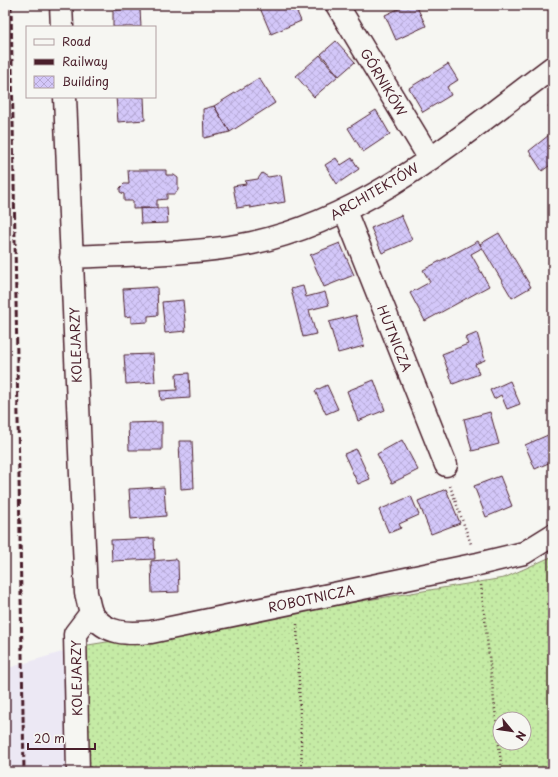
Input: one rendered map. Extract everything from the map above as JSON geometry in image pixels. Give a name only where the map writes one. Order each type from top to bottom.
[{"type":"street","points":[[61,5],[62,26]]},
{"type":"street","name":"GÓRNIKÓW","points":[[337,5],[430,159]]},
{"type":"street","name":"ARCHITEKTÓW","points":[[72,257],[195,250],[252,243],[303,229],[345,211],[430,159],[553,67]]},
{"type":"street","name":"KOLEJARZY","points":[[65,98],[89,603],[76,634],[78,772]]},
{"type":"street","name":"HUTNICZA","points":[[345,211],[446,465]]},
{"type":"street","name":"ROBOTNICZA","points":[[89,603],[102,624],[116,632],[131,634],[151,632],[478,564],[524,553],[553,535]]},
{"type":"path","points":[[446,465],[446,476],[478,564],[502,772]]},
{"type":"path","points":[[296,602],[302,772]]},
{"type":"shaded area","points":[[82,646],[87,772],[5,772],[5,669]]},
{"type":"green space","points":[[553,556],[553,772],[87,772],[82,646],[504,578]]},
{"type":"building","points":[[268,5],[294,5],[301,21],[271,34],[260,8]]},
{"type":"building","points":[[407,5],[416,5],[426,26],[396,40],[385,15]]},
{"type":"building","points":[[140,9],[141,26],[113,26],[113,10]]},
{"type":"building","points":[[336,41],[355,62],[339,76],[321,54]]},
{"type":"building","points":[[320,55],[338,76],[314,97],[296,76]]},
{"type":"building","points":[[448,64],[458,80],[447,87],[451,95],[423,112],[409,88]]},
{"type":"building","points":[[259,78],[275,103],[230,132],[214,106]]},
{"type":"building","points":[[116,98],[144,98],[145,120],[118,122]]},
{"type":"building","points":[[553,102],[553,113],[548,106]]},
{"type":"building","points":[[214,106],[230,132],[204,138],[203,109]]},
{"type":"building","points":[[376,110],[390,134],[363,152],[348,128]]},
{"type":"building","points":[[549,135],[553,140],[553,163],[542,171],[529,151]]},
{"type":"building","points":[[336,158],[341,165],[352,158],[359,169],[337,184],[325,165]]},
{"type":"building","points":[[128,170],[166,170],[166,175],[174,175],[178,178],[178,190],[175,194],[167,194],[167,199],[157,200],[157,208],[133,209],[133,201],[124,201],[124,194],[120,192],[120,188],[124,184],[129,184]]},
{"type":"building","points":[[262,173],[268,177],[281,175],[285,202],[250,208],[250,206],[237,208],[233,186],[246,184],[245,181],[258,179]]},
{"type":"building","points":[[140,208],[167,208],[168,223],[141,224]]},
{"type":"building","points":[[401,215],[412,240],[382,253],[371,228]]},
{"type":"building","points":[[499,233],[531,287],[512,298],[480,244]]},
{"type":"building","points":[[478,241],[482,248],[471,254],[489,286],[425,321],[410,293],[430,282],[423,270]]},
{"type":"building","points":[[340,243],[354,275],[324,287],[310,255]]},
{"type":"building","points":[[303,286],[306,297],[325,292],[329,305],[309,310],[316,334],[303,337],[291,289]]},
{"type":"building","points":[[157,287],[158,315],[148,316],[148,322],[131,323],[131,316],[125,317],[123,289]]},
{"type":"building","points":[[183,300],[186,331],[165,333],[162,302]]},
{"type":"building","points":[[356,315],[364,346],[338,353],[329,322]]},
{"type":"building","points":[[477,333],[485,360],[475,364],[479,374],[453,384],[442,354],[468,344],[465,338]]},
{"type":"building","points":[[153,354],[155,382],[126,384],[124,355]]},
{"type":"building","points":[[189,373],[190,398],[161,400],[160,391],[177,390],[176,374]]},
{"type":"building","points":[[374,380],[385,410],[358,421],[347,391]]},
{"type":"building","points":[[510,381],[520,404],[507,409],[501,395],[494,399],[490,390]]},
{"type":"building","points":[[327,385],[338,409],[326,414],[315,391]]},
{"type":"building","points":[[490,412],[499,444],[472,451],[464,419]]},
{"type":"building","points":[[162,422],[162,450],[129,450],[128,423]]},
{"type":"building","points":[[548,435],[553,447],[553,461],[535,469],[525,445]]},
{"type":"building","points":[[402,440],[418,470],[392,483],[377,454]]},
{"type":"building","points":[[179,441],[192,441],[194,488],[181,489]]},
{"type":"building","points":[[356,449],[370,479],[358,484],[344,454]]},
{"type":"building","points":[[500,476],[512,506],[486,517],[474,486]]},
{"type":"building","points":[[164,487],[166,516],[131,519],[129,489]]},
{"type":"building","points":[[446,489],[460,523],[431,534],[418,501]]},
{"type":"building","points":[[411,496],[419,515],[399,524],[401,528],[389,533],[379,510]]},
{"type":"building","points":[[154,538],[155,559],[112,561],[111,540]]},
{"type":"building","points":[[175,559],[178,561],[179,592],[152,593],[151,561]]},
{"type":"railway","points":[[11,5],[24,772]]}]
